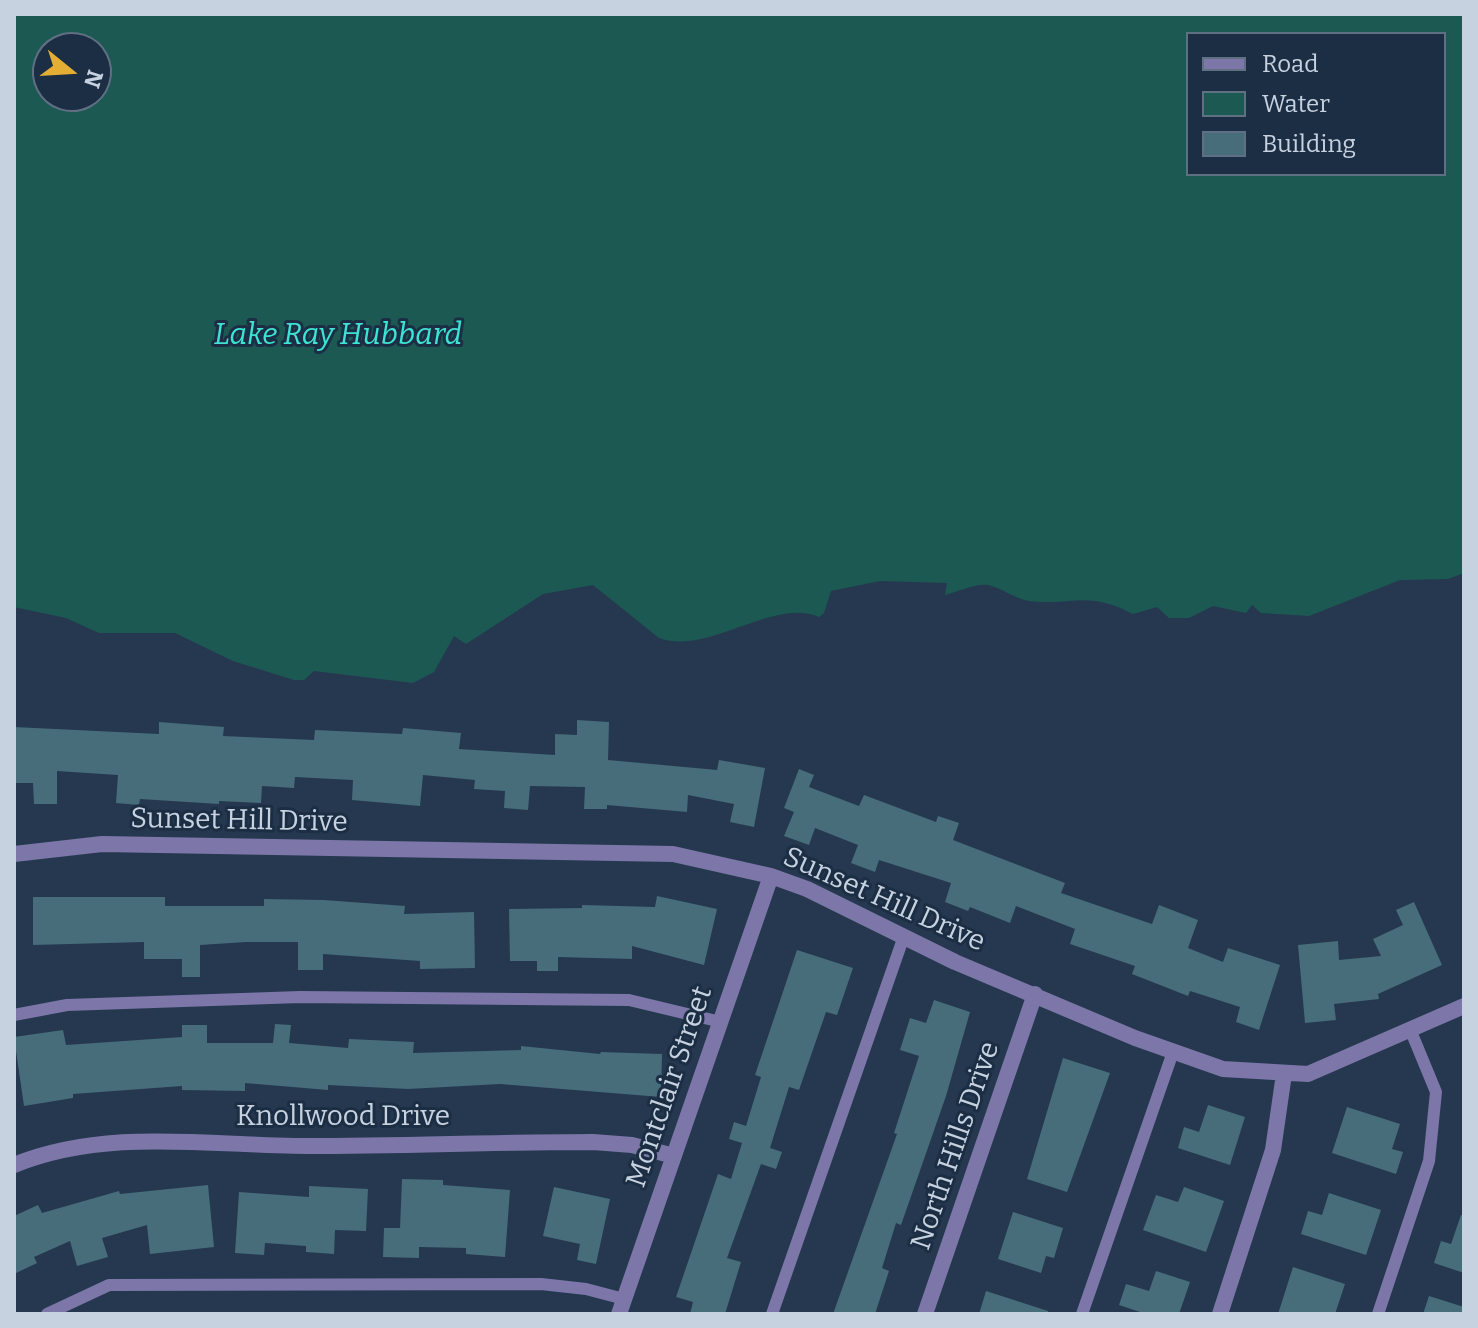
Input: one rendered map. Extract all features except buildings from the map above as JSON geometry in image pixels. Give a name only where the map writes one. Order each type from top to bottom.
[{"type":"street","name":"Sunset Hill Drive","points":[[14,854],[102,844],[673,854],[771,876],[807,889],[1035,994],[1173,1052],[1223,1069],[1308,1074],[1464,1006]]},
{"type":"street","name":"Montclair Street","points":[[621,1307],[771,876]]},
{"type":"street","name":"North Hills Drive","points":[[925,1314],[1035,994]]},
{"type":"street","points":[[1220,1314],[1273,1150],[1284,1074]]},
{"type":"street","name":"Knollwood Drive","points":[[14,1165],[49,1150],[127,1140],[307,1146],[593,1142],[632,1145],[674,1156]]},
{"type":"lane","points":[[772,1314],[904,936]]},
{"type":"lane","points":[[14,1015],[67,1005],[347,997],[629,1000],[721,1022]]},
{"type":"lane","points":[[1378,1314],[1429,1161],[1436,1092],[1410,1029]]},
{"type":"lane","points":[[1082,1314],[1173,1052]]},
{"type":"lane","points":[[47,1314],[109,1285],[541,1284],[586,1289],[621,1307]]},
{"type":"water","name":"Lake Ray Hubbard","points":[[14,14],[1464,14],[1464,573],[1448,579],[1400,580],[1309,616],[1261,613],[1252,605],[1246,613],[1213,606],[1189,618],[1169,618],[1157,607],[1133,614],[1092,601],[1029,601],[988,585],[972,586],[945,595],[947,583],[880,581],[831,591],[824,613],[819,617],[801,613],[782,614],[699,640],[678,641],[659,638],[593,585],[543,594],[466,644],[454,636],[434,672],[413,683],[314,671],[304,680],[294,680],[233,661],[175,633],[99,633],[66,618],[14,607]]}]
